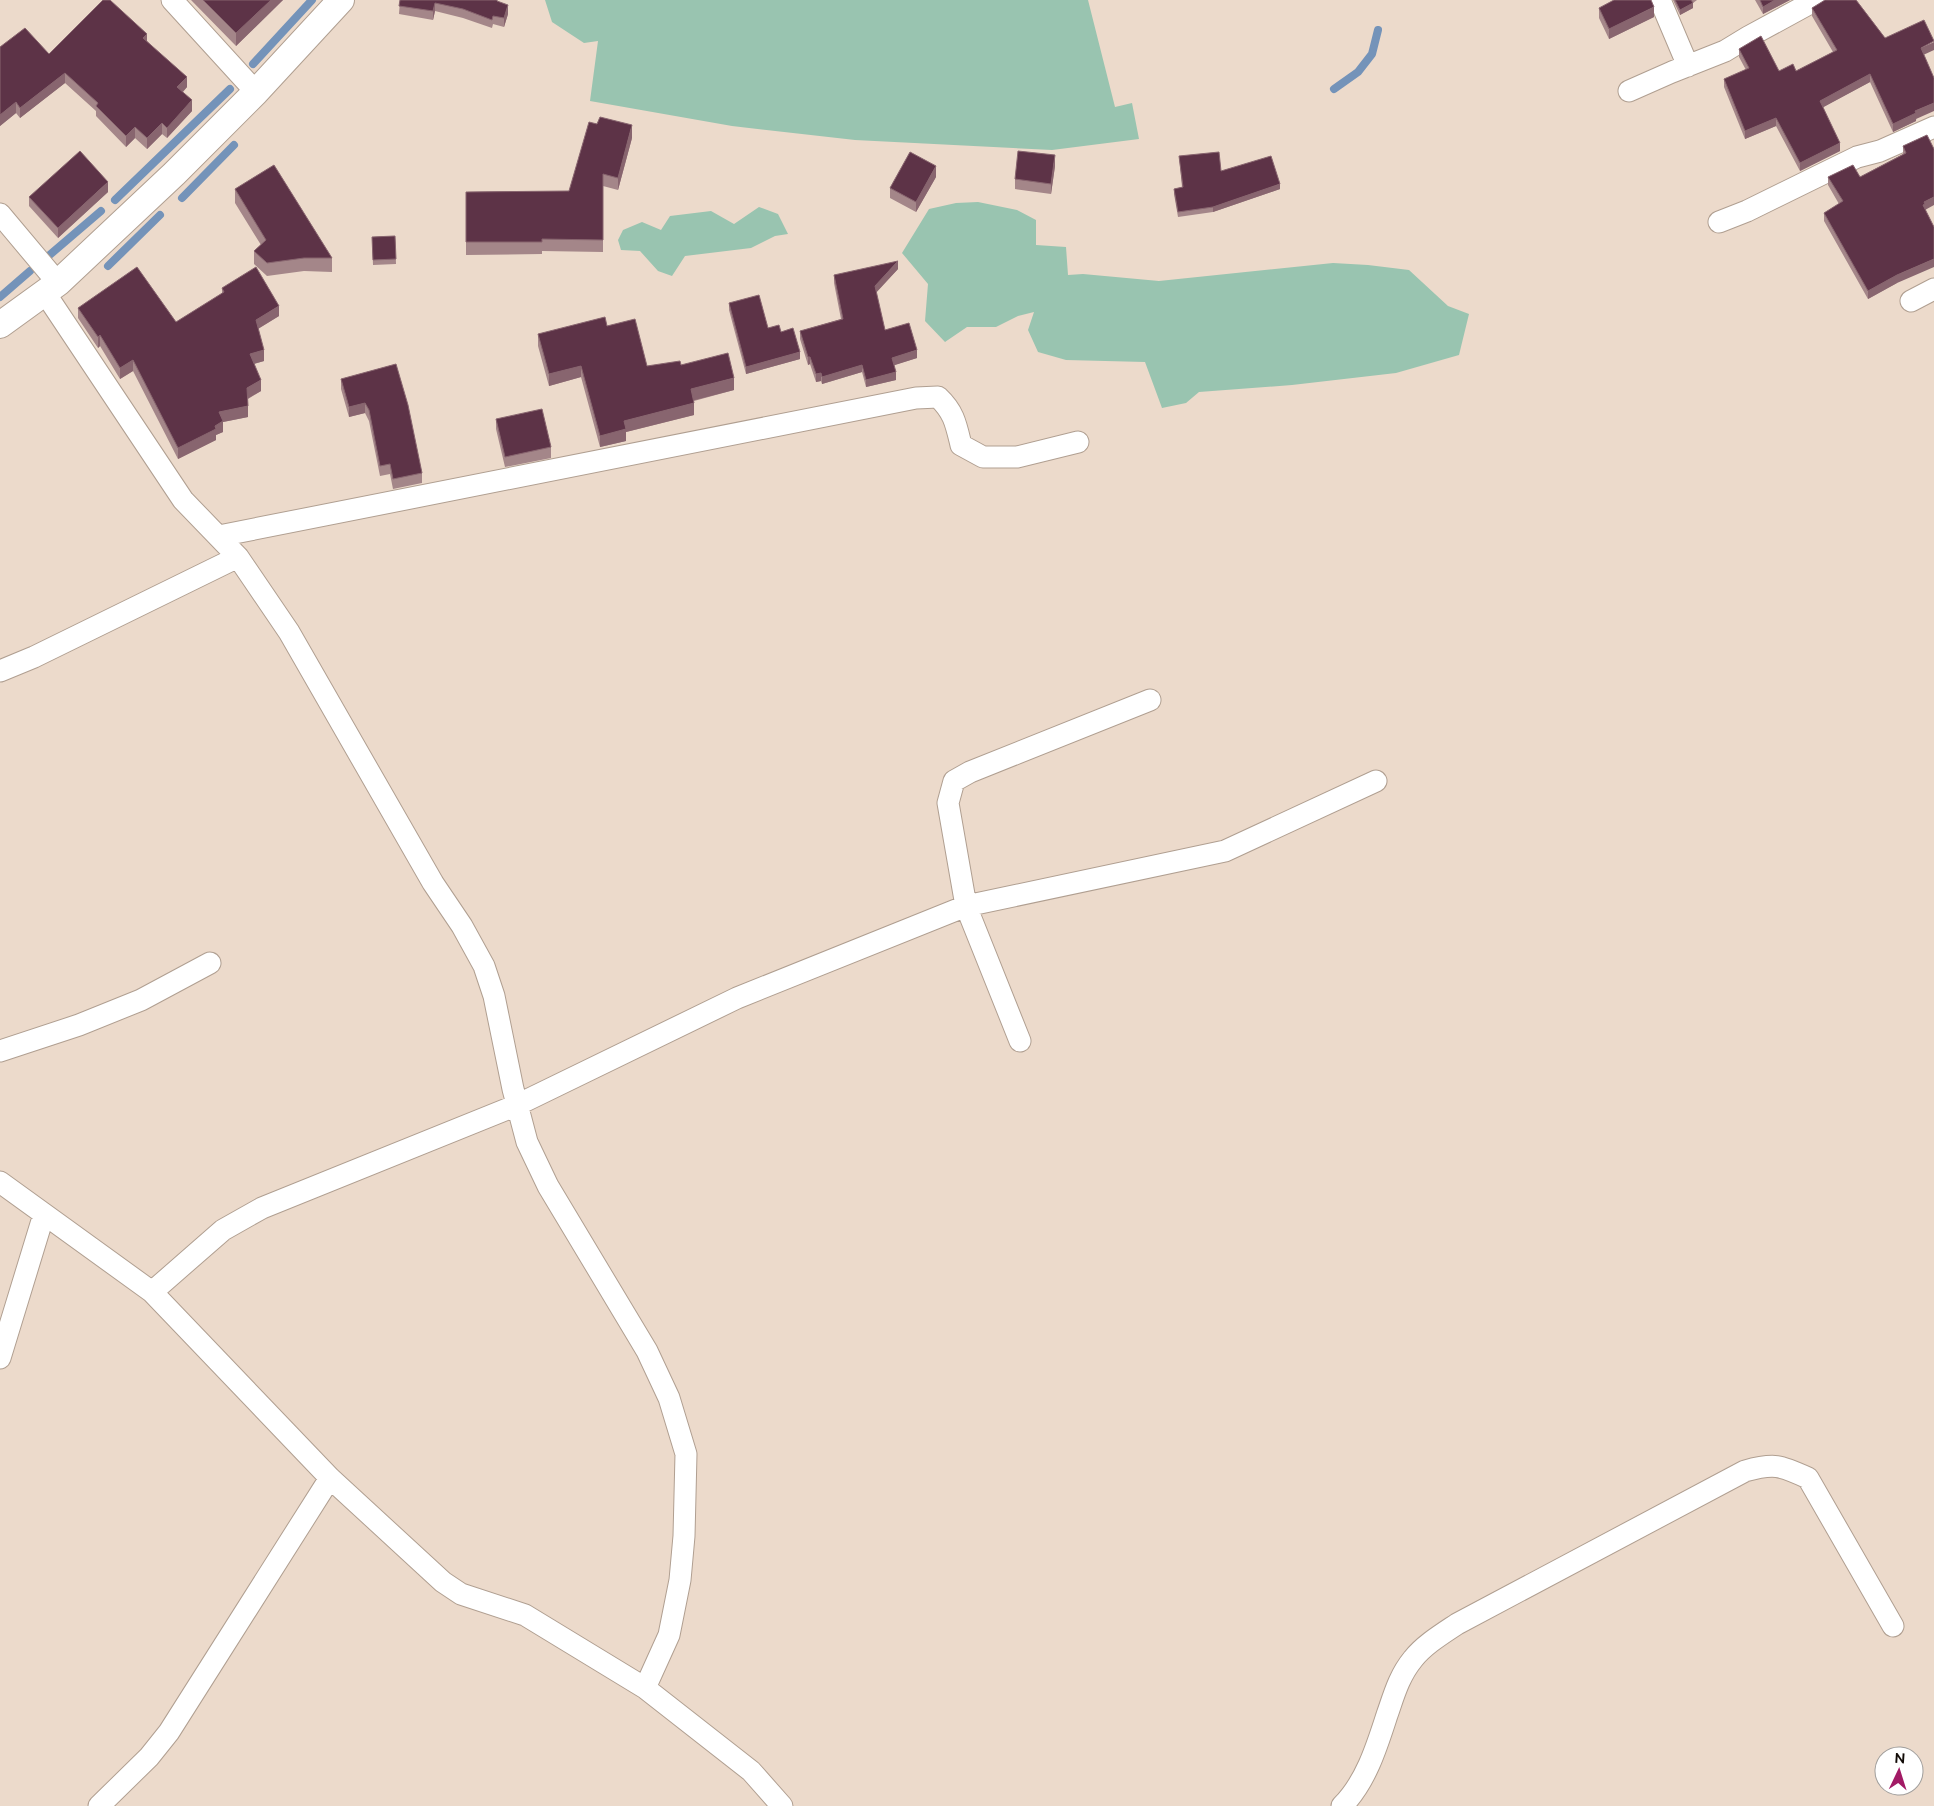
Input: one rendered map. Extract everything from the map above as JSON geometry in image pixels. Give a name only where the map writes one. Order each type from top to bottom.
[{"type":"street","points":[[172,0],[256,92]]},
{"type":"street","points":[[0,325],[51,288],[174,174],[256,92],[341,0]]},
{"type":"street","points":[[1660,0],[1688,66]]},
{"type":"street","points":[[1629,91],[1726,51],[1816,0]]},
{"type":"street","points":[[1719,222],[1747,211],[1857,157],[1880,150],[1934,127]]},
{"type":"street","points":[[0,214],[51,288],[184,500],[238,558],[288,632],[433,883],[462,926],[484,966],[494,996],[527,1142],[548,1186],[647,1351],[669,1398],[686,1454],[680,1580],[669,1635],[646,1688]]},
{"type":"street","points":[[1911,301],[1934,289]]},
{"type":"street","points":[[219,536],[916,398],[938,397],[947,406],[955,420],[961,445],[983,457],[1017,457],[1078,442]]},
{"type":"street","points":[[0,671],[34,657],[238,558]]},
{"type":"street","points":[[1020,1041],[966,906],[948,803],[954,781],[970,772],[1150,700]]},
{"type":"street","points":[[152,1292],[223,1230],[262,1208],[517,1104],[737,998],[966,906],[1225,851],[1376,781]]},
{"type":"street","points":[[0,1051],[79,1025],[141,1000],[210,963]]},
{"type":"street","points":[[0,1182],[152,1292],[330,1478],[443,1582],[461,1594],[525,1615],[646,1688],[751,1771],[782,1806]]},
{"type":"street","points":[[0,1358],[44,1214]]},
{"type":"street","points":[[1342,1806],[1352,1796],[1365,1772],[1380,1737],[1398,1683],[1413,1659],[1434,1640],[1457,1624],[1745,1471],[1767,1465],[1789,1469],[1808,1478],[1893,1626]]},
{"type":"street","points":[[99,1806],[149,1757],[169,1732],[330,1478]]},
{"type":"green space","points":[[545,0],[1088,0],[1115,107],[1132,103],[1139,139],[1052,150],[855,140],[732,126],[590,101],[598,41],[584,43],[552,22]]},
{"type":"green space","points":[[978,202],[1017,210],[1036,220],[1036,245],[1066,247],[1068,275],[1083,274],[1159,281],[1333,263],[1409,270],[1448,306],[1469,314],[1459,355],[1396,373],[1292,385],[1199,392],[1186,403],[1162,408],[1145,362],[1066,360],[1038,352],[1028,330],[1034,312],[1018,316],[996,327],[967,327],[945,342],[925,321],[928,284],[902,253],[929,209],[956,203]]},
{"type":"green space","points":[[759,207],[778,214],[788,234],[775,236],[751,248],[685,256],[672,276],[658,271],[640,251],[621,250],[618,240],[623,230],[642,222],[661,230],[670,216],[711,211],[734,224]]},
{"type":"building","points":[[103,0],[110,0],[147,34],[143,38],[187,77],[177,87],[192,100],[167,128],[162,123],[147,138],[135,127],[126,136],[96,106],[98,103],[65,73],[20,108],[16,102],[0,115],[0,47],[25,28],[49,54]]},
{"type":"building","points":[[203,0],[271,0],[236,33]]},
{"type":"building","points":[[400,0],[497,0],[508,5],[504,18],[493,16],[492,20],[463,9],[435,3],[433,11],[399,6]]},
{"type":"building","points":[[1614,0],[1651,0],[1654,7],[1609,29],[1599,8]]},
{"type":"building","points":[[1675,0],[1691,0],[1693,3],[1680,10]]},
{"type":"building","points":[[1760,0],[1775,0],[1763,7]]},
{"type":"building","points":[[1825,0],[1856,0],[1885,38],[1924,20],[1934,41],[1921,48],[1934,78],[1934,103],[1915,111],[1916,113],[1893,124],[1870,74],[1820,101],[1840,143],[1800,163],[1776,118],[1745,131],[1724,79],[1749,68],[1739,49],[1761,36],[1779,71],[1793,64],[1796,71],[1837,50],[1812,8]]},
{"type":"building","points":[[600,117],[632,125],[618,178],[603,174],[603,240],[542,239],[542,242],[466,242],[466,192],[569,191],[589,122],[597,124]]},
{"type":"building","points":[[1927,135],[1934,149],[1934,197],[1924,202],[1925,204],[1923,205],[1934,227],[1934,259],[1897,275],[1868,291],[1824,213],[1843,201],[1828,177],[1853,165],[1860,177],[1906,153],[1903,146]]},
{"type":"building","points":[[80,151],[108,182],[58,228],[29,197]]},
{"type":"building","points":[[1018,151],[1055,155],[1051,184],[1015,179]]},
{"type":"building","points":[[910,152],[936,166],[916,202],[890,188]]},
{"type":"building","points":[[1219,152],[1221,171],[1271,156],[1280,184],[1213,207],[1178,212],[1174,189],[1183,187],[1179,156]]},
{"type":"building","points":[[274,165],[332,258],[304,258],[267,263],[254,251],[266,240],[235,189]]},
{"type":"building","points":[[395,236],[396,259],[373,260],[372,237]]},
{"type":"building","points":[[898,261],[875,286],[885,330],[909,323],[917,350],[892,358],[896,372],[866,380],[862,365],[822,377],[821,373],[816,374],[810,357],[808,357],[800,331],[843,319],[834,275]]},
{"type":"building","points":[[137,267],[176,322],[224,292],[222,288],[256,267],[279,306],[256,320],[264,350],[250,354],[261,380],[247,388],[248,406],[219,412],[223,421],[215,426],[216,429],[178,448],[133,360],[120,368],[100,335],[98,337],[78,308]]},
{"type":"building","points":[[759,295],[768,328],[779,325],[781,332],[793,328],[800,352],[746,367],[729,303]]},
{"type":"building","points":[[605,317],[607,326],[635,319],[647,366],[680,361],[681,365],[728,353],[734,378],[691,389],[694,403],[624,421],[626,429],[600,436],[581,366],[549,374],[538,334]]},
{"type":"building","points":[[396,364],[408,405],[422,473],[393,479],[390,464],[380,466],[369,410],[365,403],[349,407],[341,379]]},
{"type":"building","points":[[542,409],[551,447],[505,457],[496,419]]},
{"type":"waterway","points":[[253,64],[312,0]]},
{"type":"waterway","points":[[1334,89],[1358,72],[1372,54],[1378,30]]},
{"type":"waterway","points":[[115,200],[230,89]]},
{"type":"waterway","points":[[182,198],[234,145]]},
{"type":"waterway","points":[[46,258],[101,211]]},
{"type":"waterway","points":[[108,266],[160,215]]},
{"type":"waterway","points":[[0,297],[30,271]]}]
